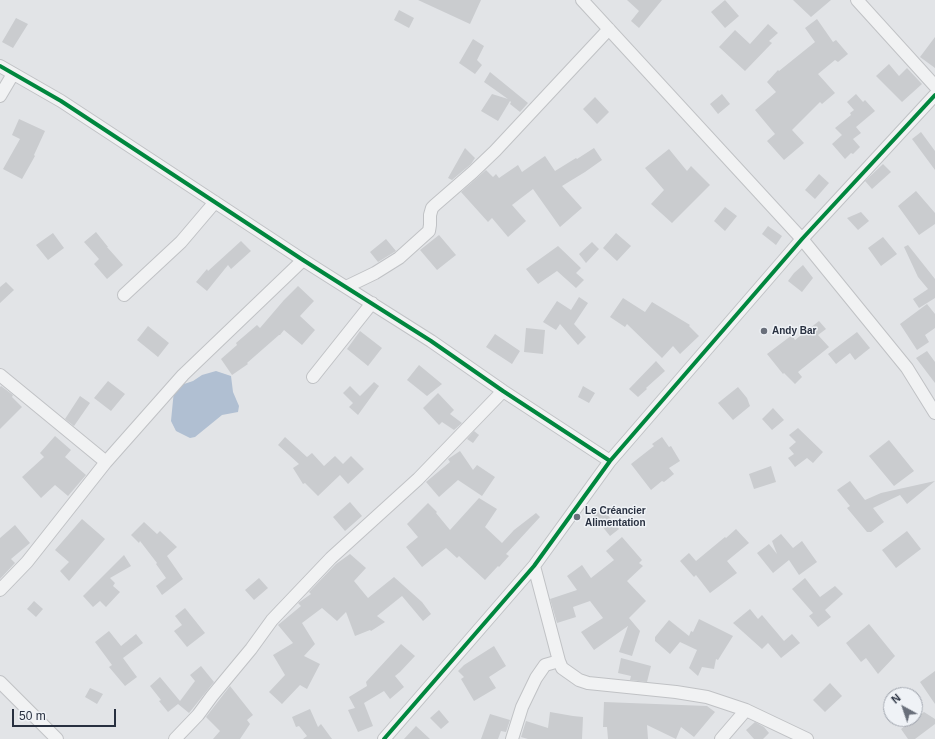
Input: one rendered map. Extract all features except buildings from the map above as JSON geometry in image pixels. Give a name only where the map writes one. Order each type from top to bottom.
[{"type":"street","points":[[582,0],[802,239],[906,368],[935,414]]},
{"type":"street","points":[[857,0],[935,86]]},
{"type":"street","points":[[346,288],[375,273],[399,258],[429,231],[430,215],[434,204],[494,151],[609,30]]},
{"type":"street","points":[[0,66],[61,102],[346,288],[431,341],[503,391],[610,461]]},
{"type":"street","points":[[0,96],[13,74]]},
{"type":"street","points":[[384,739],[534,566],[610,461],[802,239],[935,95]]},
{"type":"street","points":[[124,295],[181,242],[215,202]]},
{"type":"street","points":[[0,590],[27,562],[106,462],[183,375],[303,260]]},
{"type":"street","points":[[313,377],[372,303]]},
{"type":"street","points":[[0,375],[106,462]]},
{"type":"street","points":[[175,739],[198,715],[251,649],[272,620],[331,558],[418,479],[503,391]]},
{"type":"street","points":[[534,566],[559,661],[562,668],[579,680],[588,683],[676,692],[707,697],[746,710],[807,739]]},
{"type":"street","points":[[512,739],[522,707],[536,678],[545,665],[559,661]]},
{"type":"street","points":[[0,682],[57,739]]},
{"type":"street","points":[[721,739],[746,710]]},
{"type":"water","points":[[216,371],[231,376],[233,392],[239,406],[238,412],[222,415],[195,437],[190,438],[176,431],[171,421],[174,390],[178,386],[193,381],[202,375]]},
{"type":"cycle path","points":[[0,66],[61,101],[303,260],[431,341],[503,391],[610,461]]},
{"type":"cycle path","points":[[384,739],[534,566],[610,461],[802,239],[935,95]]},
{"type":"place","name":"Andy Bar","points":[[764,331]]},
{"type":"place","name":"Le Créancier Alimentation","points":[[577,517]]}]
